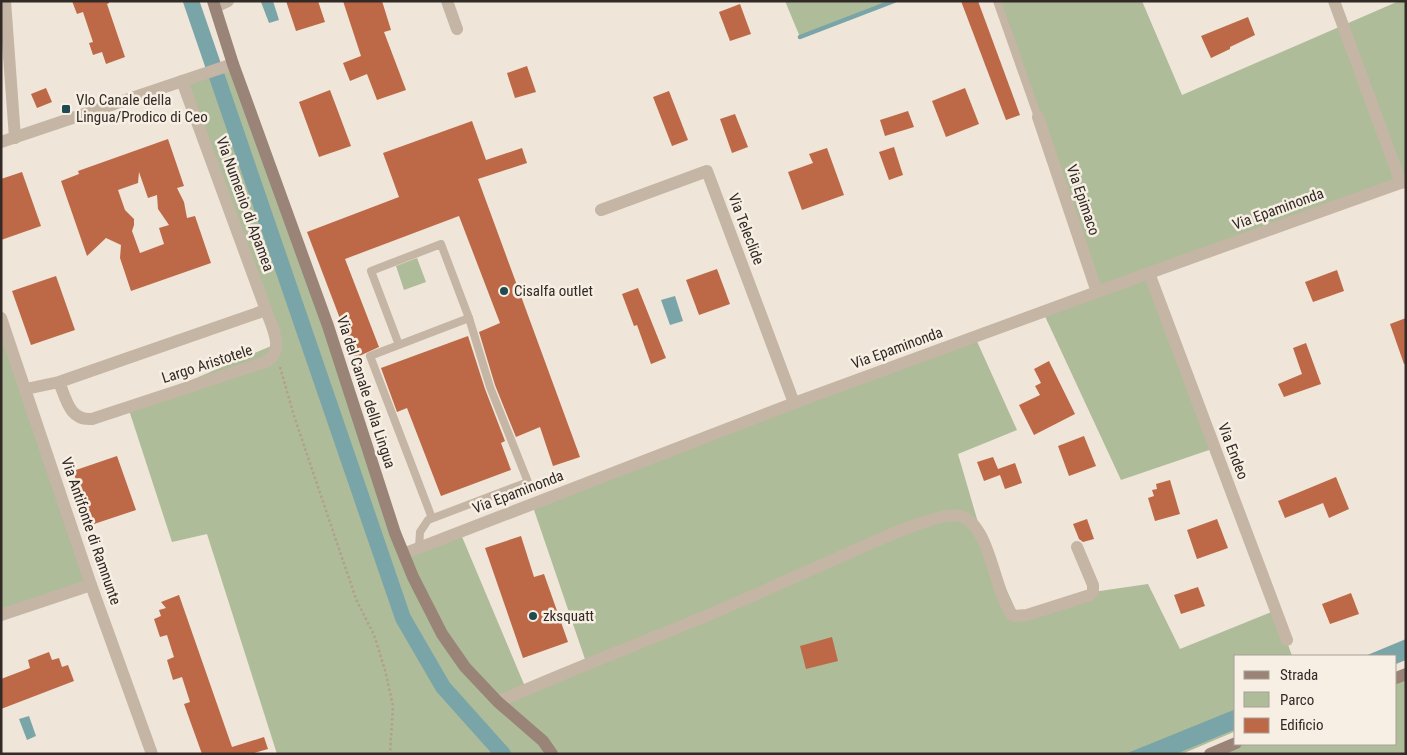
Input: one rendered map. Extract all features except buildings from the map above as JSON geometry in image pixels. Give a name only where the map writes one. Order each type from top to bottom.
[{"type":"street","points":[[6,1],[15,138]]},
{"type":"street","points":[[214,4],[228,1]]},
{"type":"street","points":[[447,1],[457,29]]},
{"type":"street","points":[[1334,1],[1403,182]]},
{"type":"street","name":"Via del Canale della Lingua","points":[[214,4],[229,65],[321,306],[403,554],[426,605],[450,646],[471,674],[498,702],[542,741],[552,754]]},
{"type":"street","points":[[1,142],[229,65]]},
{"type":"street","name":"Via Numenio di Apamea","points":[[182,81],[266,310]]},
{"type":"street","name":"Via Epimaco","points":[[1038,118],[1097,292]]},
{"type":"street","name":"Via Teleclide","points":[[601,210],[707,171],[794,403]]},
{"type":"street","name":"Via Epaminonda","points":[[403,554],[794,403],[1403,182]]},
{"type":"street","name":"Via Endeo","points":[[1149,273],[1287,640]]},
{"type":"street","name":"Largo Aristotele","points":[[266,310],[276,338],[276,352],[268,360],[255,366],[89,420],[79,418],[72,413],[60,382],[266,310]]},
{"type":"street","name":"Via Antifonte di Ramnunte","points":[[1,318],[91,585],[152,754]]},
{"type":"street","points":[[26,389],[60,382]]},
{"type":"street","points":[[498,702],[695,621],[889,535],[936,519],[959,515],[974,525],[982,536],[1005,600],[1013,616],[1027,615],[1090,595],[1093,592],[1093,585],[1077,547]]},
{"type":"street","points":[[1,615],[91,585]]},
{"type":"street","points":[[1210,754],[1234,744]]},
{"type":"lane","points":[[997,1],[1038,118]]},
{"type":"lane","points":[[399,345],[371,271],[441,244],[469,318],[490,387],[528,482],[432,518],[423,525],[420,532],[419,547]]},
{"type":"lane","points":[[432,518],[370,356],[469,318]]},
{"type":"path","points":[[276,352],[295,419],[356,599],[374,635],[385,670],[393,706],[390,754]]},
{"type":"green space","points":[[785,1],[894,1],[800,37]]},
{"type":"green space","points":[[997,1],[1142,1],[1182,95],[1399,1],[1406,1],[1406,181],[1149,273],[1215,448],[1121,480],[1043,312],[1096,292]]},
{"type":"green space","points":[[233,64],[403,553],[460,532],[526,689],[587,665],[532,504],[975,337],[1017,430],[958,454],[982,536],[1019,617],[1093,592],[1148,584],[1180,649],[1276,610],[1292,655],[1234,655],[1234,732],[1182,754],[277,754],[207,534],[172,542],[128,407],[276,344],[182,81]]},
{"type":"green space","points":[[417,258],[426,282],[404,290],[396,266]]},
{"type":"green space","points":[[1,318],[91,585],[1,615]]},
{"type":"green space","points":[[1406,674],[1406,754],[1212,754],[1234,745],[1397,745],[1397,678]]},
{"type":"water","points":[[273,1],[279,20],[269,23],[261,2]]},
{"type":"water","points":[[675,296],[683,321],[670,325],[661,300]]},
{"type":"water","points":[[1406,639],[1406,660],[1397,664],[1397,655],[1367,655]]},
{"type":"water","points":[[1234,710],[1234,730],[1176,754],[1125,754]]},
{"type":"water","points":[[29,716],[36,736],[27,740],[19,719]]},
{"type":"waterway","points":[[191,1],[403,618],[443,687],[503,754]]},
{"type":"waterway","points":[[800,37],[894,1]]},
{"type":"place","name":"Vlo Canale della Lingua/Prodico di Ceo","points":[[66,109]]},
{"type":"place","name":"Cisalfa outlet","points":[[504,291]]},
{"type":"place","name":"zksquatt","points":[[533,616]]}]
